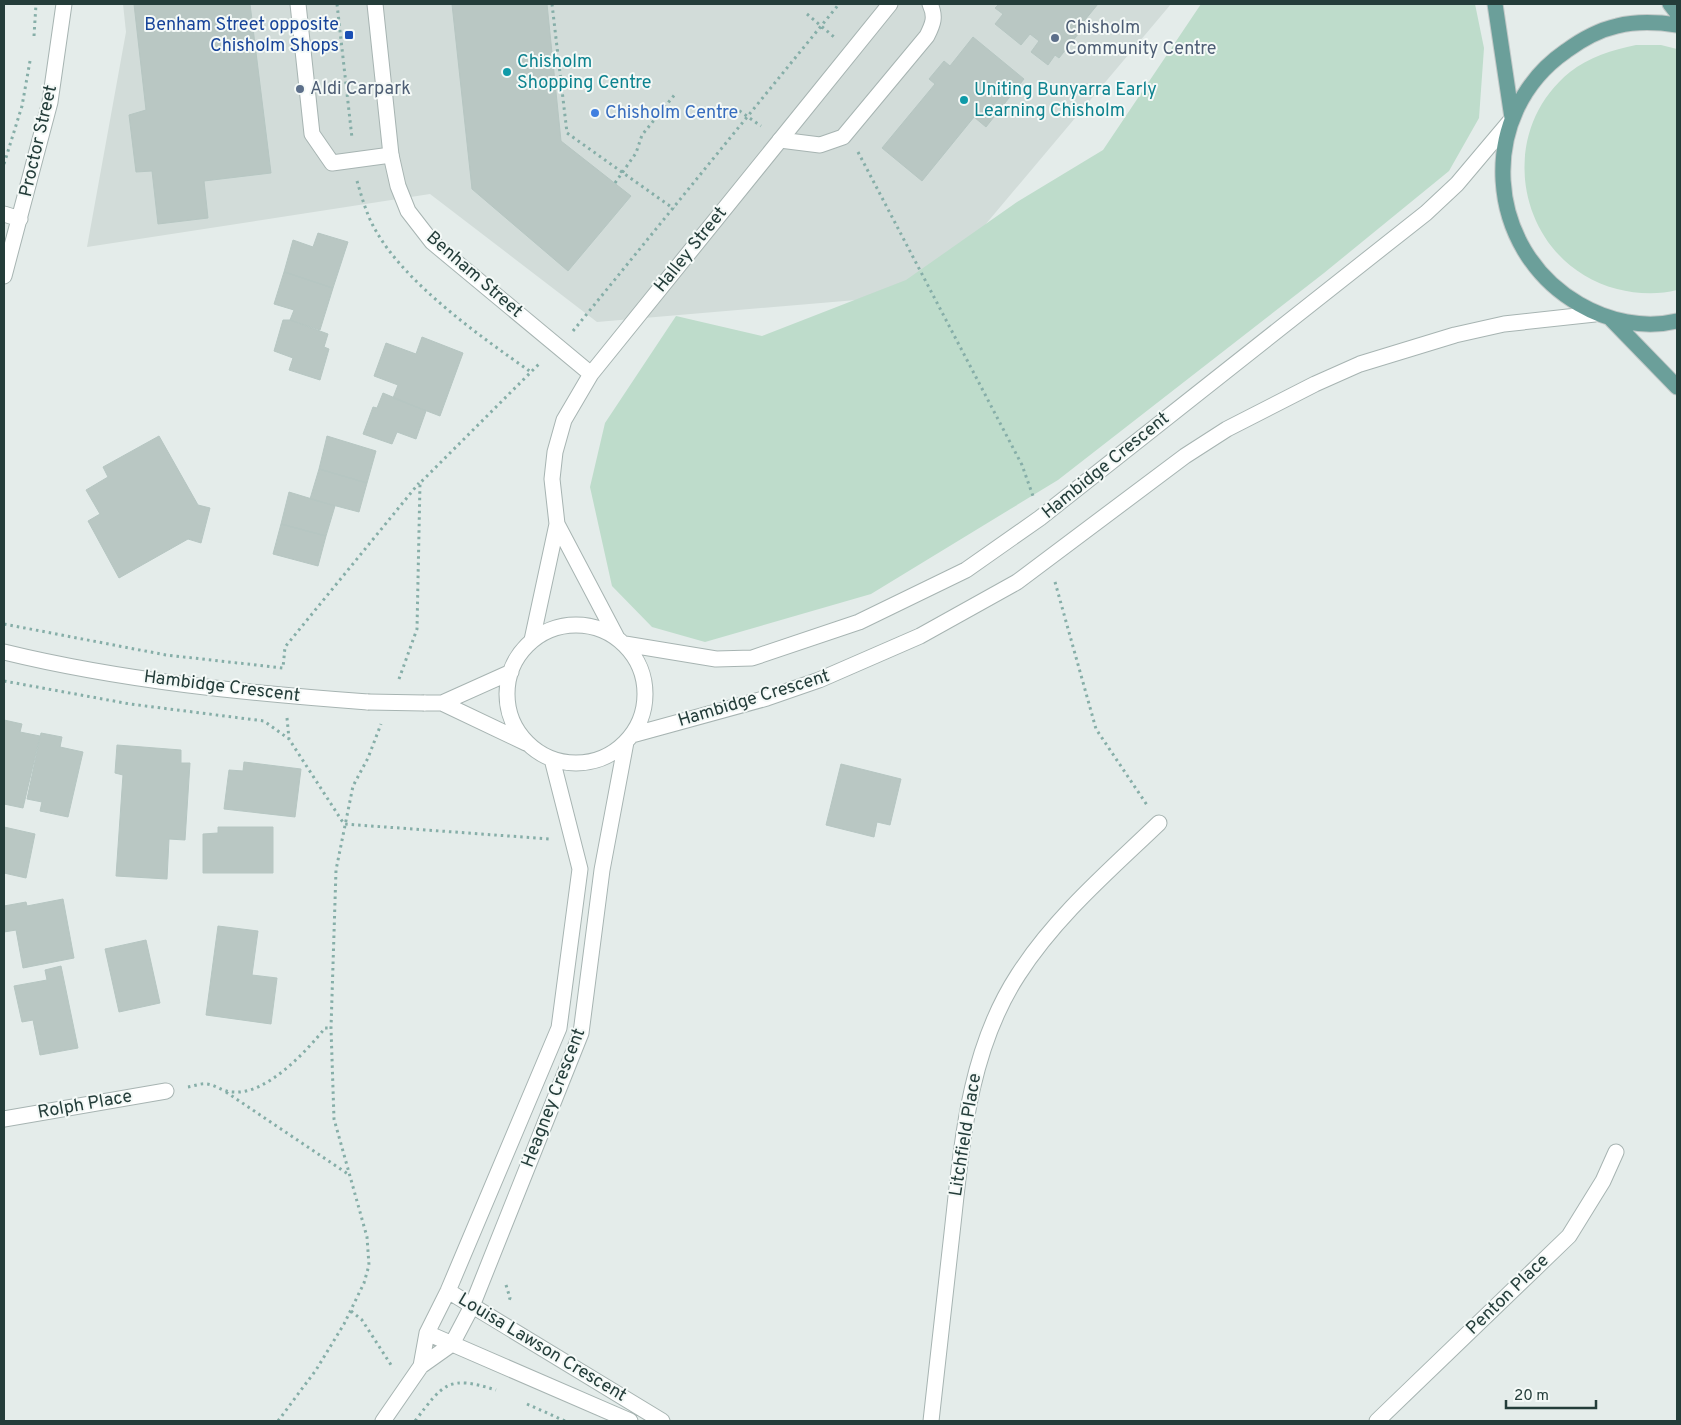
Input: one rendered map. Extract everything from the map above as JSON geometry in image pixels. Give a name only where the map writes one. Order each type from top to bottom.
[{"type":"main road","points":[[1495,4],[1512,119]]},
{"type":"main road","points":[[1670,4],[1677,13]]},
{"type":"main road","points":[[1677,24],[1652,22],[1616,26],[1583,39],[1553,60],[1529,86],[1512,119],[1502,158],[1503,197],[1514,234],[1534,267],[1548,281],[1562,294],[1596,314],[1611,319],[1660,325],[1677,322]]},
{"type":"main road","points":[[1611,319],[1677,387]]},
{"type":"street","name":"Proctor Street","points":[[4,276],[50,102],[64,4]]},
{"type":"street","points":[[298,4],[312,134],[332,163],[391,155]]},
{"type":"street","name":"Benham Street","points":[[375,4],[391,155],[398,186],[408,211],[432,242],[591,374]]},
{"type":"street","name":"Halley Street","points":[[532,640],[557,524],[552,479],[555,452],[564,420],[591,374],[890,4]]},
{"type":"street","points":[[780,140],[820,145],[843,137],[927,36],[934,23],[934,12],[930,4]]},
{"type":"street","name":"Hambidge Crescent","points":[[620,640],[716,659],[752,658],[859,622],[966,570],[1040,518],[1426,212],[1457,184],[1512,119]]},
{"type":"street","points":[[4,214],[20,219]]},
{"type":"street","name":"Hambidge Crescent","points":[[629,739],[767,698],[819,680],[920,636],[1016,582],[1185,456],[1227,429],[1315,384],[1360,364],[1455,335],[1504,324],[1596,314]]},
{"type":"street","name":"Halley Street","points":[[557,524],[620,640]]},
{"type":"street","points":[[588,625],[620,640],[639,664],[646,688],[643,713],[629,739],[604,757],[579,763],[552,759],[526,743],[515,724],[508,698],[511,672],[520,654],[532,640],[559,626],[588,625]]},
{"type":"street","name":"Hambidge Crescent","points":[[4,652],[154,681],[285,696],[368,702],[442,703],[511,672]]},
{"type":"street","name":"Hambidge Crescent","points":[[442,703],[526,743]]},
{"type":"street","name":"Heagney Crescent","points":[[382,1421],[421,1366],[452,1344],[472,1306],[581,1033],[602,870],[629,739]]},
{"type":"street","name":"Heagney Crescent","points":[[421,1366],[427,1333],[448,1291],[559,1028],[580,870],[552,759]]},
{"type":"street","name":"Litchfield Place","points":[[931,1421],[963,1135],[976,1069],[1000,1005],[1018,975],[1060,917],[1159,823]]},
{"type":"street","points":[[572,932],[594,935]]},
{"type":"street","name":"Rolph Place","points":[[4,1119],[166,1091]]},
{"type":"street","name":"Penton Place","points":[[1378,1421],[1569,1236],[1603,1181],[1616,1152]]},
{"type":"street","name":"Louisa Lawson Crescent","points":[[448,1291],[662,1421]]},
{"type":"street","name":"Louisa Lawson Crescent","points":[[427,1333],[630,1421]]},
{"type":"path","points":[[33,44],[36,4]]},
{"type":"path","points":[[552,4],[567,133],[624,171],[674,209]]},
{"type":"path","points":[[807,14],[852,52]]},
{"type":"path","points":[[4,164],[22,106],[32,52]]},
{"type":"path","points":[[615,183],[636,153],[642,135],[676,92]]},
{"type":"path","points":[[734,107],[780,140]]},
{"type":"path","points":[[856,148],[1022,465],[1040,518]]},
{"type":"path","points":[[4,624],[166,655],[283,668],[285,648],[420,483]]},
{"type":"path","points":[[1048,558],[1096,729],[1159,823]]},
{"type":"path","points":[[4,680],[130,704],[264,721],[289,739],[344,824],[538,837]]},
{"type":"path","points":[[225,1091],[244,1092],[277,1076],[304,1054],[325,1028],[331,1028]]},
{"type":"path","points":[[166,1091],[206,1084],[225,1091],[348,1174]]},
{"type":"path","points":[[351,1311],[362,1320],[391,1367]]},
{"type":"path","points":[[415,1421],[436,1394],[451,1384],[470,1382],[499,1391]]},
{"type":"path","points":[[524,1403],[565,1421]]},
{"type":"shaded area","name":"Chisholm Centre","points":[[123,4],[1171,4],[927,294],[597,322],[430,194],[87,247],[126,32]]},
{"type":"green space","points":[[1201,4],[1475,4],[1484,48],[1479,118],[1449,171],[1324,273],[1058,480],[871,594],[705,642],[652,627],[612,586],[590,487],[605,423],[676,316],[762,336],[906,280],[1017,202],[1103,150]]},
{"type":"green space","points":[[1636,45],[1661,45],[1677,49],[1677,290],[1662,293],[1624,291],[1584,275],[1558,254],[1539,226],[1528,195],[1525,162],[1530,129],[1545,99],[1570,72],[1585,62],[1610,52]]},
{"type":"building","points":[[134,4],[250,4],[271,173],[204,181],[208,218],[158,224],[152,171],[136,172],[129,115],[146,110]]},
{"type":"building","name":"Chisholm Shopping Centre","points":[[452,4],[547,4],[561,141],[631,196],[568,271],[472,189]]},
{"type":"building","name":"Chisholm Community Centre","points":[[999,4],[1098,4],[1080,26],[1083,28],[1059,58],[1055,55],[1048,65],[1031,52],[1039,41],[1030,34],[1021,45],[995,24],[1003,14],[995,8]]},
{"type":"building","name":"Uniting Bunyarra Early Learning Chisholm","points":[[973,37],[1024,79],[986,127],[974,117],[922,181],[882,148],[935,84],[929,79],[944,61],[950,66]]},
{"type":"building","points":[[318,233],[348,242],[333,288],[284,272],[293,240],[313,247]]},
{"type":"building","points":[[284,272],[333,288],[320,330],[290,320],[294,310],[274,304]]},
{"type":"building","points":[[283,320],[290,320],[328,334],[324,347],[329,349],[320,380],[289,370],[293,358],[274,351]]},
{"type":"building","points":[[422,337],[463,353],[440,416],[393,398],[398,385],[374,376],[386,343],[416,354]]},
{"type":"building","points":[[383,393],[426,411],[416,439],[397,432],[392,444],[363,434],[373,407],[377,408]]},
{"type":"building","points":[[159,436],[198,505],[210,508],[201,543],[188,539],[119,578],[88,521],[100,514],[86,490],[108,477],[103,467]]},
{"type":"building","points":[[327,436],[376,451],[367,483],[319,469]]},
{"type":"building","points":[[319,469],[367,483],[359,512],[310,499]]},
{"type":"building","points":[[289,492],[335,506],[326,536],[281,524]]},
{"type":"building","points":[[281,524],[326,536],[318,566],[273,554]]},
{"type":"building","points":[[4,720],[22,724],[20,732],[40,736],[23,808],[4,804]]},
{"type":"building","points":[[41,733],[62,737],[60,747],[83,752],[68,817],[40,811],[42,802],[27,799]]},
{"type":"building","points":[[117,745],[181,750],[181,763],[190,763],[185,840],[169,839],[167,879],[116,876],[123,775],[115,773]]},
{"type":"building","points":[[244,762],[301,769],[295,817],[224,809],[229,770],[243,771]]},
{"type":"building","points":[[841,764],[901,779],[890,825],[877,822],[874,837],[826,825]]},
{"type":"building","points":[[4,827],[35,834],[26,878],[4,873]]},
{"type":"building","points":[[218,827],[273,827],[273,873],[203,873],[203,834],[218,833]]},
{"type":"building","points":[[63,899],[74,958],[23,968],[16,930],[4,932],[4,906],[26,902],[27,906]]},
{"type":"building","points":[[218,926],[258,931],[252,975],[277,978],[271,1024],[206,1015]]},
{"type":"building","points":[[146,940],[160,1003],[119,1012],[105,949]]},
{"type":"building","points":[[61,966],[78,1048],[40,1055],[33,1020],[22,1022],[14,986],[47,980],[45,970]]},
{"type":"place","name":"Benham Street opposite Chisholm Shops","points":[[349,35]]},
{"type":"place","name":"Chisholm Community Centre","points":[[1055,38]]},
{"type":"place","name":"Chisholm Shopping Centre","points":[[507,72]]},
{"type":"place","name":"Aldi Carpark","points":[[300,89]]},
{"type":"place","name":"Uniting Bunyarra Early Learning Chisholm","points":[[964,100]]},
{"type":"place","name":"Chisholm Centre","points":[[595,113]]}]
